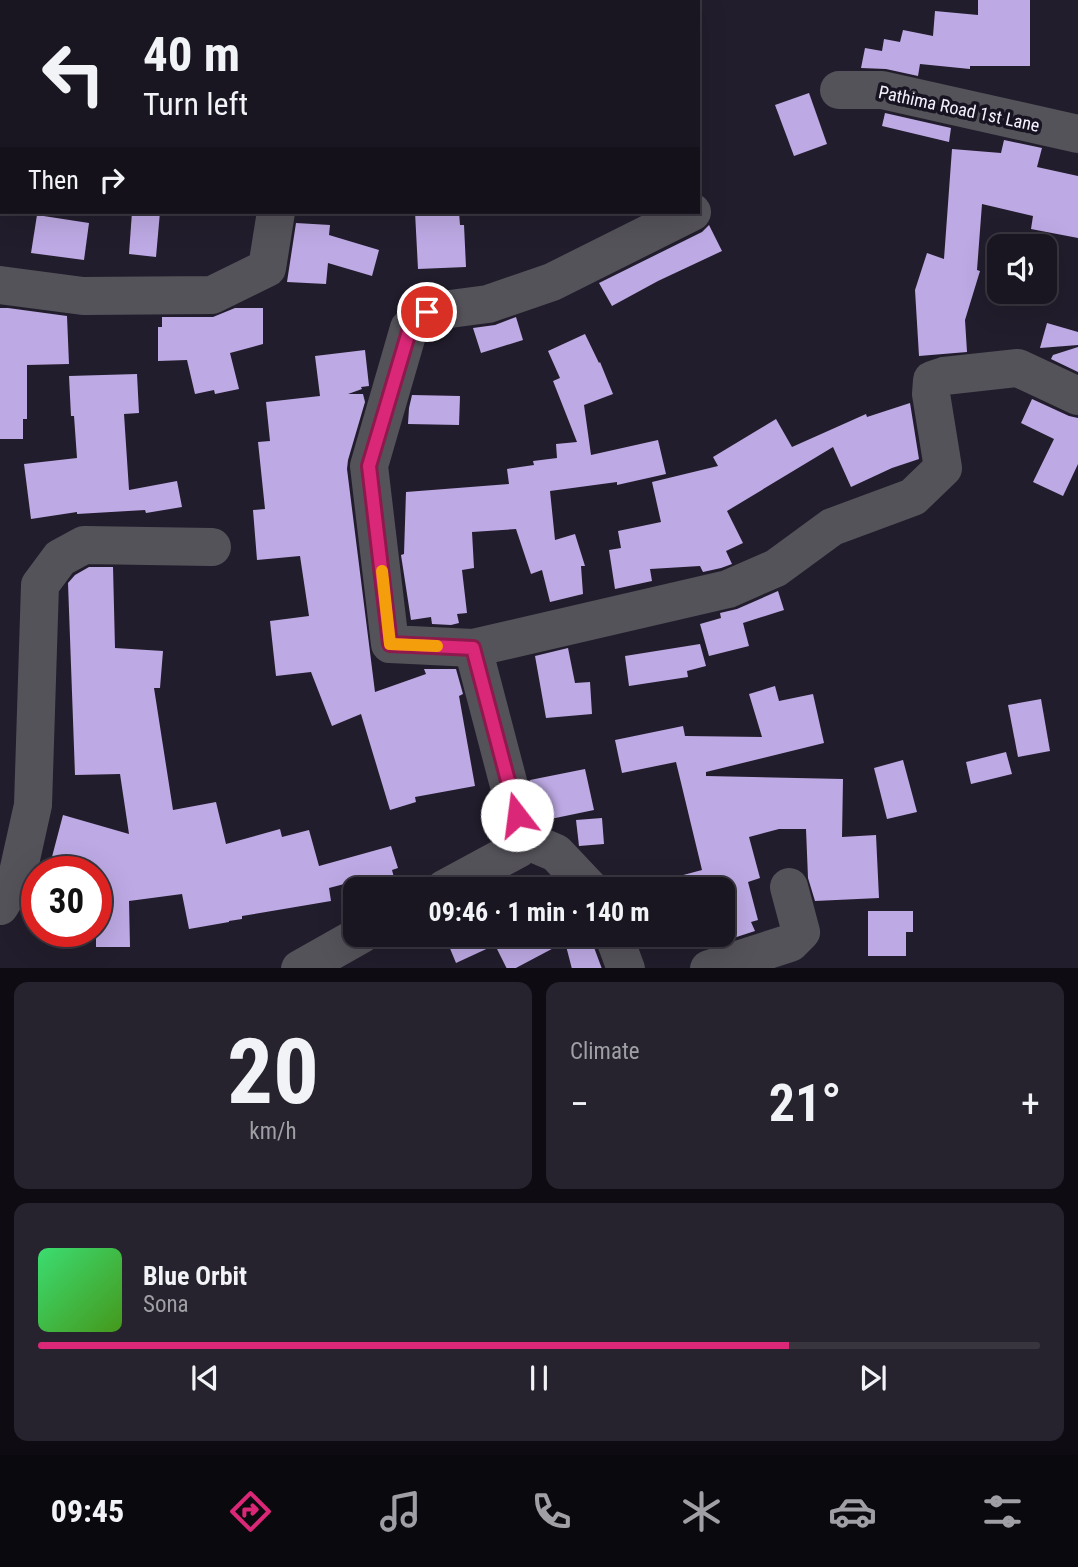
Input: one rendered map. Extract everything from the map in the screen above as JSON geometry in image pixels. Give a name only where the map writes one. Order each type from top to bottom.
[{"type":"street","name":"Pathima Road 1st Lane","points":[[839,90],[882,90],[1078,134]]},
{"type":"street","points":[[0,285],[83,296],[212,295],[267,268],[276,214]]},
{"type":"street","points":[[687,214],[552,282],[488,304],[427,312],[410,328],[369,466],[390,644],[473,648],[728,589],[776,568],[832,527],[912,498],[943,468],[931,394],[932,380],[944,376],[1018,368],[1078,396]]},
{"type":"street","points":[[0,906],[17,877],[33,805],[40,585],[60,558],[84,545],[212,547]]},
{"type":"street","points":[[466,877],[518,849],[523,839],[473,648]]},
{"type":"street","points":[[523,839],[556,853],[579,877]]},
{"type":"street","points":[[709,968],[790,943],[801,932],[789,887]]},
{"type":"street","points":[[300,968],[343,944]]},
{"type":"street","points":[[618,947],[626,968]]},
{"type":"building","points":[[978,0],[1030,0],[1030,66],[970,66],[970,69],[920,64],[918,76],[886,69],[861,68],[865,48],[882,51],[884,39],[900,42],[903,30],[933,36],[935,11],[978,15]]},
{"type":"building","points":[[809,93],[827,144],[794,156],[775,105]]},
{"type":"building","points":[[885,113],[951,128],[949,142],[882,126]]},
{"type":"building","points":[[1004,140],[1042,148],[1037,167],[1078,176],[1078,238],[1031,229],[1033,216],[982,204],[977,270],[980,271],[965,320],[967,352],[919,356],[915,290],[927,253],[944,259],[952,149],[1001,153]]},
{"type":"building","points":[[132,214],[160,214],[156,257],[129,254]]},
{"type":"building","points":[[415,214],[459,214],[460,225],[464,225],[466,267],[418,269]]},
{"type":"building","points":[[37,215],[89,223],[84,260],[31,253]]},
{"type":"building","points":[[296,223],[330,225],[329,235],[379,250],[372,276],[328,263],[326,284],[287,282]]},
{"type":"building","points":[[709,225],[722,251],[612,306],[599,283],[702,232]]},
{"type":"building","points":[[0,308],[67,316],[69,364],[27,365],[27,419],[23,419],[23,439],[0,439]]},
{"type":"building","points":[[235,308],[263,308],[263,344],[230,353],[239,389],[215,394],[214,390],[195,394],[187,360],[158,361],[158,327],[162,327],[162,317],[213,317]]},
{"type":"building","points":[[516,317],[523,340],[481,353],[473,328],[495,325]]},
{"type":"building","points":[[1047,323],[1078,332],[1078,345],[1040,348]]},
{"type":"building","points":[[585,334],[613,394],[584,405],[591,455],[658,440],[666,474],[617,485],[617,482],[550,491],[555,540],[575,534],[585,566],[581,566],[583,594],[550,602],[542,570],[531,574],[516,529],[472,532],[474,568],[462,570],[467,613],[457,614],[459,623],[451,625],[432,624],[431,617],[411,620],[401,555],[404,554],[406,492],[509,484],[507,469],[534,465],[533,461],[557,458],[556,444],[577,442],[553,381],[560,378],[548,351]]},
{"type":"building","points":[[1078,347],[1078,372],[1051,359],[1053,355]]},
{"type":"building","points":[[365,350],[369,386],[348,394],[363,394],[365,402],[347,469],[375,692],[426,674],[424,669],[456,669],[463,694],[459,696],[475,786],[415,797],[416,802],[390,810],[361,714],[332,726],[311,672],[276,676],[270,621],[309,616],[300,556],[257,560],[253,510],[265,509],[258,442],[270,441],[266,402],[320,396],[315,356]]},
{"type":"building","points":[[137,374],[139,413],[124,414],[129,490],[177,481],[182,507],[146,513],[145,510],[77,512],[31,519],[24,464],[77,458],[69,376]]},
{"type":"building","points":[[412,395],[460,396],[459,425],[408,424]]},
{"type":"building","points":[[1032,399],[1078,418],[1078,464],[1063,496],[1033,482],[1054,439],[1021,423]]},
{"type":"building","points":[[910,403],[919,459],[851,487],[833,447],[727,511],[743,543],[726,551],[732,564],[703,572],[700,566],[650,569],[652,581],[615,589],[609,550],[621,548],[618,531],[661,522],[652,482],[718,466],[713,457],[776,419],[792,447],[866,414],[867,417]]},
{"type":"building","points":[[89,567],[113,567],[115,648],[163,651],[160,688],[154,688],[173,810],[216,802],[226,844],[280,829],[282,837],[309,830],[319,866],[391,846],[398,868],[392,870],[394,877],[343,877],[343,884],[329,888],[331,901],[242,916],[242,919],[189,929],[182,894],[129,901],[130,947],[112,947],[112,856],[52,856],[63,815],[129,834],[120,774],[75,775],[68,583],[75,575]]},
{"type":"building","points":[[778,591],[784,610],[743,623],[749,646],[709,656],[700,624],[721,618],[720,613],[737,609]]},
{"type":"building","points":[[700,644],[706,666],[687,671],[688,677],[629,686],[625,656]]},
{"type":"building","points":[[568,648],[575,683],[590,682],[592,714],[546,718],[535,656]]},
{"type":"building","points":[[775,686],[779,701],[813,694],[824,743],[706,772],[706,776],[843,779],[842,837],[876,835],[879,898],[815,901],[808,878],[806,829],[779,829],[749,837],[760,878],[748,882],[758,920],[751,922],[755,931],[735,938],[735,877],[676,877],[702,870],[676,762],[622,773],[615,740],[683,726],[685,736],[762,737],[749,694]]},
{"type":"building","points":[[1041,699],[1050,751],[1018,757],[1008,705]]},
{"type":"building","points":[[1006,752],[1012,774],[971,784],[966,762]]},
{"type":"building","points":[[903,760],[917,812],[887,819],[874,768]]},
{"type":"building","points":[[585,769],[594,810],[541,821],[530,780]]},
{"type":"building","points":[[602,818],[604,844],[579,846],[576,820]]},
{"type":"building","points":[[868,911],[913,911],[913,932],[906,932],[906,956],[868,956]]},
{"type":"building","points":[[449,947],[491,947],[456,963]]},
{"type":"building","points":[[496,947],[556,947],[516,968],[506,968]]},
{"type":"building","points":[[566,947],[594,947],[602,968],[572,968]]},
{"type":"slow traffic","points":[[382,571],[390,644],[437,646]]},
{"type":"route","points":[[427,312],[410,328],[369,466],[390,644],[473,648],[517,815]]}]
